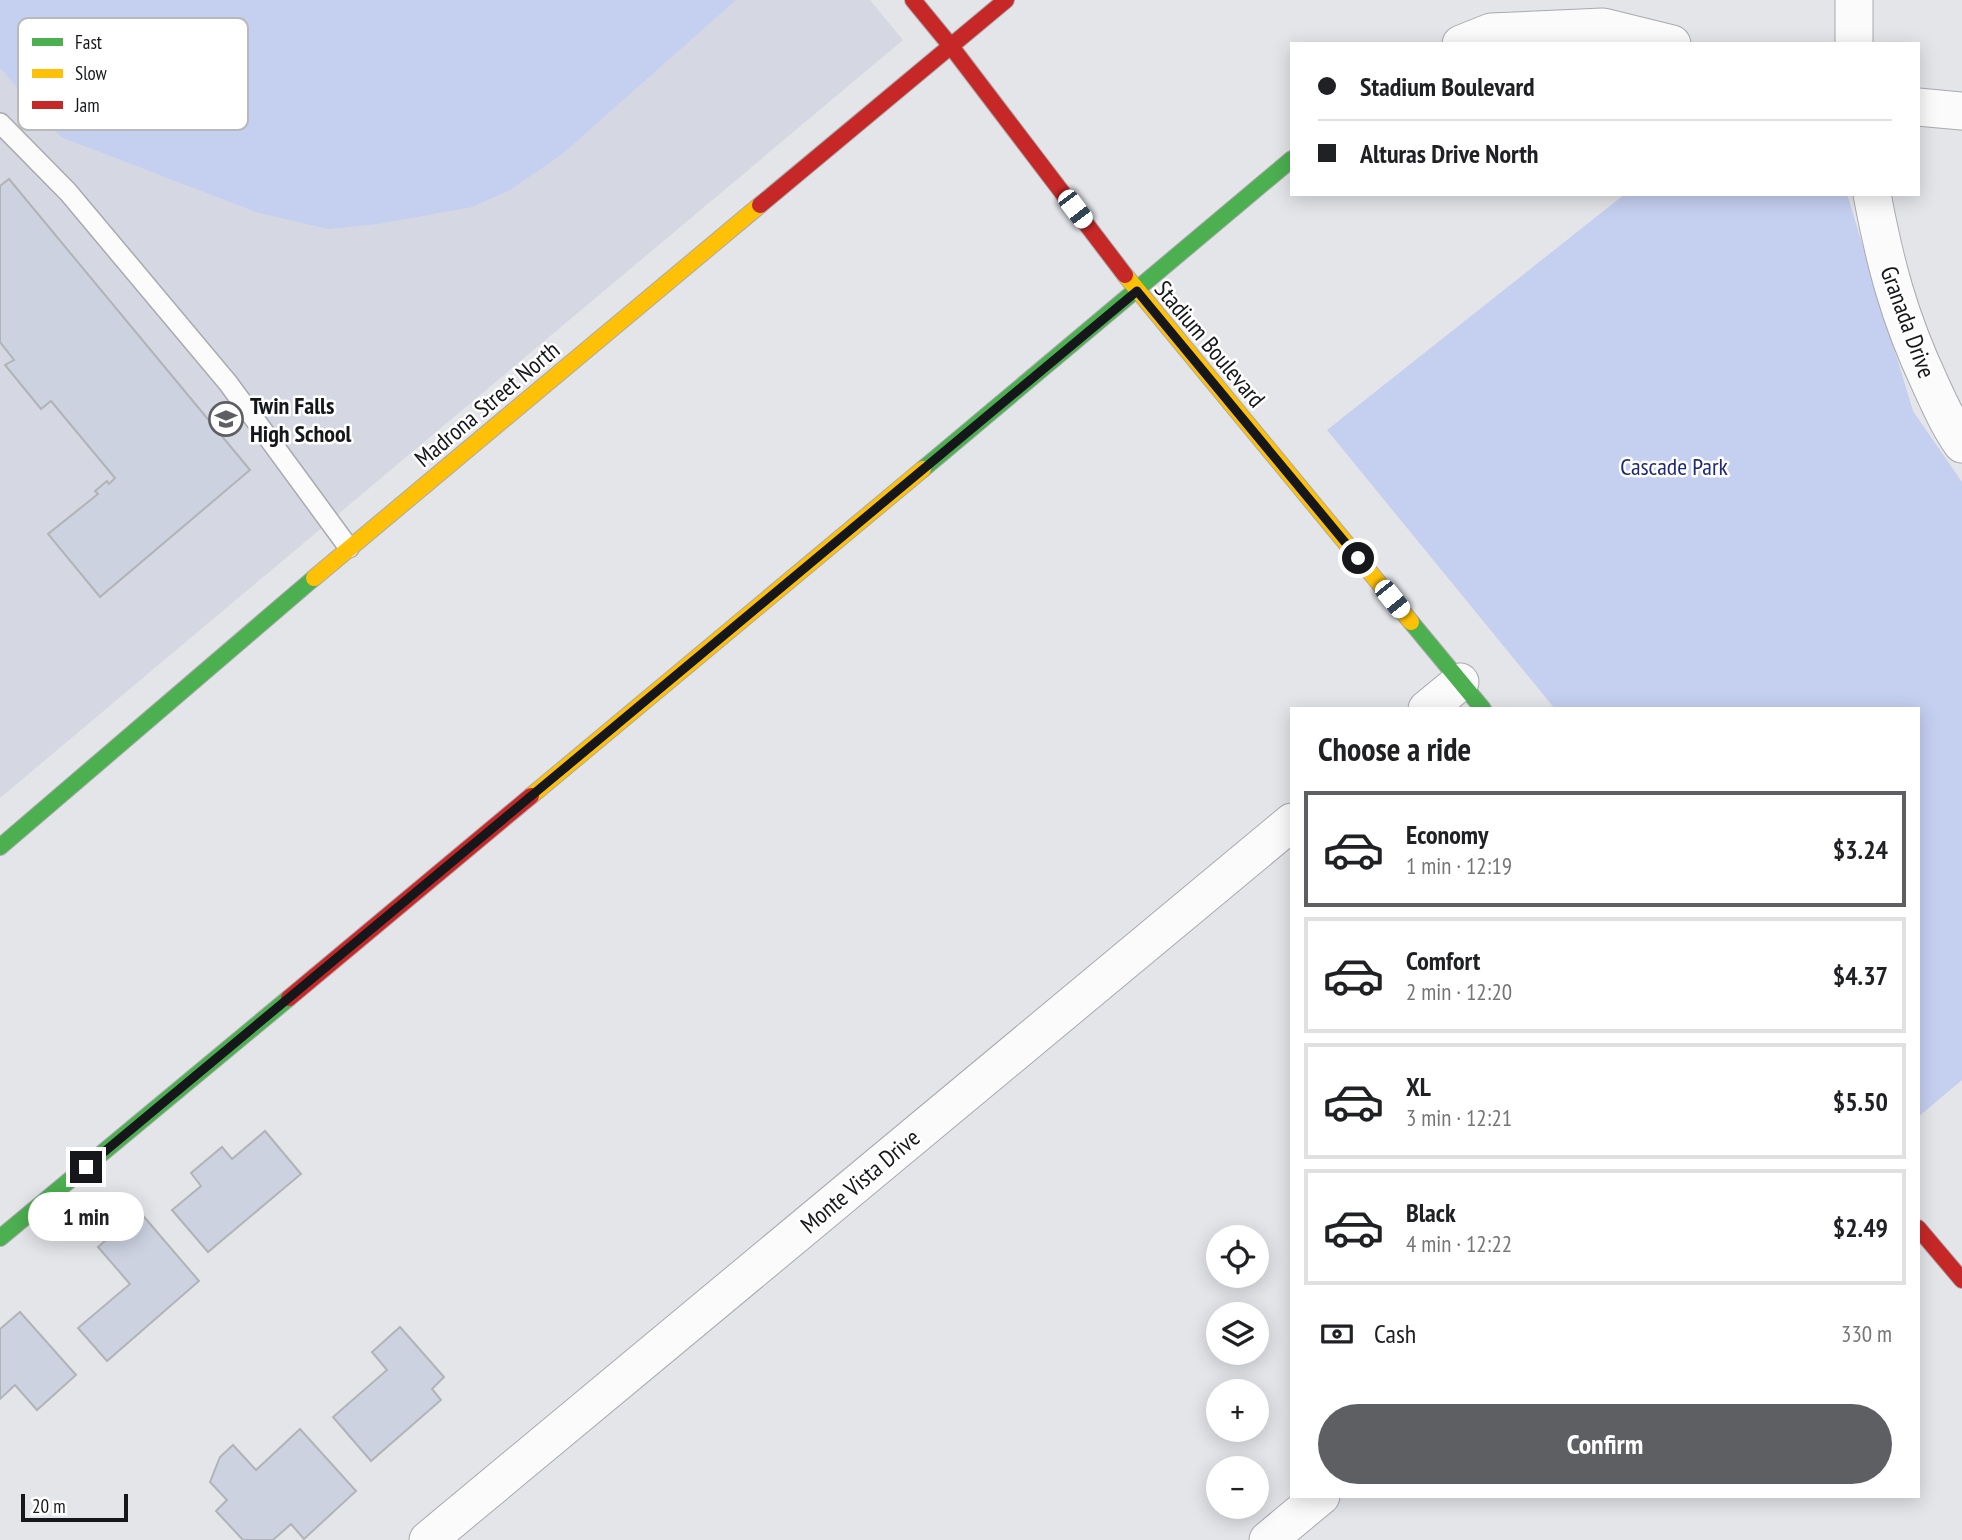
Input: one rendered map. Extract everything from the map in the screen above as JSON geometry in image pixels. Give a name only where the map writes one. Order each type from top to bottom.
[{"type":"street","name":"Stadium Boulevard","points":[[913,0],[1137,291],[1471,695]]},
{"type":"street","name":"Madrona Street North","points":[[0,847],[349,548],[1006,0]]},
{"type":"street","points":[[1854,0],[1854,42]]},
{"type":"street","points":[[1466,42],[1492,32],[1603,27],[1664,42]]},
{"type":"street","points":[[1920,107],[1962,111]]},
{"type":"street","points":[[0,1238],[1290,161]]},
{"type":"street","name":"Granada Drive","points":[[1872,196],[1884,260],[1907,334],[1950,426],[1962,444]]},
{"type":"street","points":[[1433,707],[1471,695]]},
{"type":"street","name":"Monte Vista Drive","points":[[428,1540],[1290,823]]},
{"type":"street","points":[[1920,1230],[1962,1280]]},
{"type":"street","points":[[1268,1540],[1319,1498]]},
{"type":"lane","points":[[0,123],[68,192],[219,373],[349,548]]},
{"type":"shaded area","name":"Twin Falls High School","points":[[0,0],[870,0],[903,40],[0,798]]},
{"type":"green space","points":[[0,0],[736,0],[561,155],[510,190],[472,207],[378,224],[328,229],[256,212],[61,137],[55,130],[248,130],[248,18],[18,18],[18,88],[0,68]]},
{"type":"green space","name":"Cascade Park","points":[[1622,196],[1848,196],[1913,411],[1962,482],[1962,1080],[1920,1115],[1920,707],[1553,707],[1327,430]]},
{"type":"building","points":[[9,179],[250,470],[100,597],[48,534],[98,494],[95,491],[115,478],[51,401],[41,409],[5,365],[14,360],[0,342],[0,186]]},
{"type":"building","points":[[265,1131],[301,1174],[208,1252],[172,1210],[201,1186],[191,1173],[222,1147],[232,1159]]},
{"type":"building","points":[[139,1211],[199,1281],[107,1361],[78,1328],[130,1284],[98,1247]]},
{"type":"building","points":[[20,1312],[76,1375],[37,1410],[15,1385],[0,1399],[0,1329]]},
{"type":"building","points":[[400,1327],[444,1377],[432,1389],[441,1400],[371,1461],[333,1417],[387,1370],[372,1352]]},
{"type":"building","points":[[300,1429],[356,1491],[304,1539],[291,1524],[273,1540],[243,1540],[216,1511],[227,1500],[210,1482],[220,1457],[233,1445],[256,1470]]},
{"type":"traffic: fast","points":[[923,469],[1290,161]]},
{"type":"traffic: fast","points":[[0,847],[314,578]]},
{"type":"traffic: fast","points":[[1411,622],[1481,707]]},
{"type":"traffic: fast","points":[[0,1238],[289,998]]},
{"type":"traffic: slow","points":[[314,578],[760,205]]},
{"type":"traffic: slow","points":[[1125,275],[1411,622]]},
{"type":"traffic: slow","points":[[531,796],[923,469]]},
{"type":"traffic: jam","points":[[913,0],[1125,275]]},
{"type":"traffic: jam","points":[[760,205],[1006,0]]},
{"type":"traffic: jam","points":[[289,998],[531,796]]},
{"type":"traffic: jam","points":[[1920,1230],[1962,1280]]},
{"type":"place","name":"Twin Falls High School","points":[[226,419]]},
{"type":"route","points":[[86,1167],[1137,291],[1358,558]]}]
